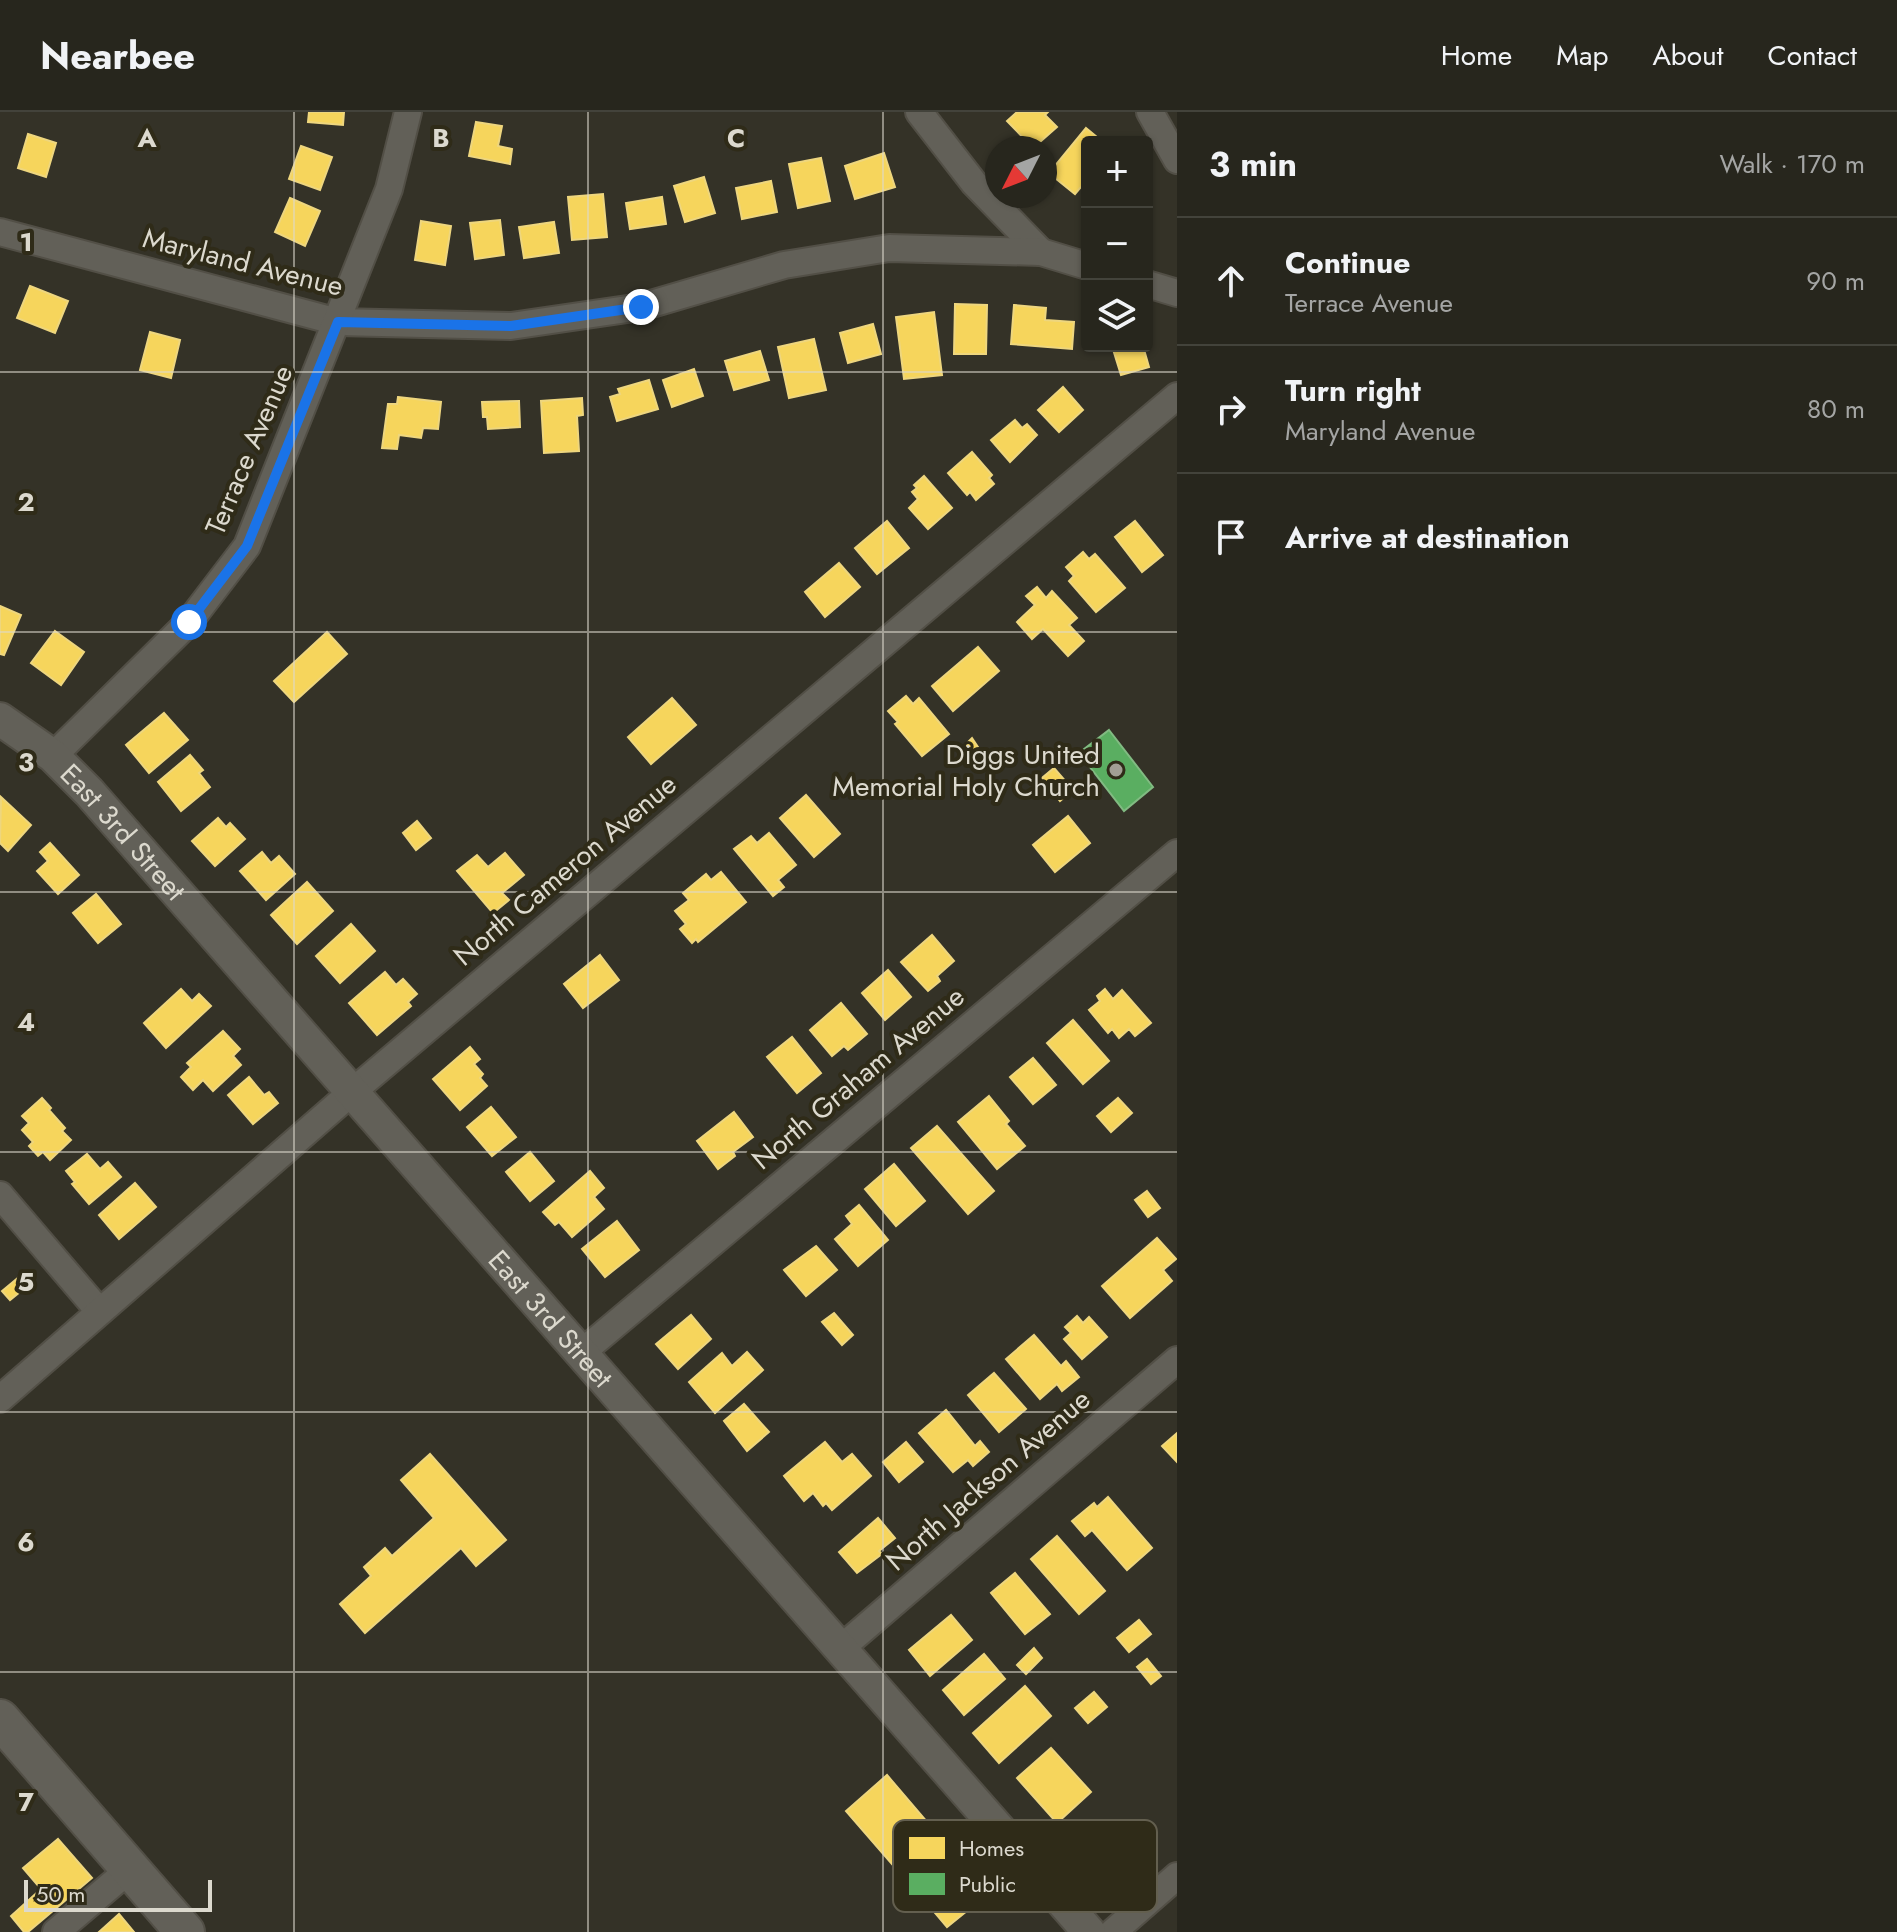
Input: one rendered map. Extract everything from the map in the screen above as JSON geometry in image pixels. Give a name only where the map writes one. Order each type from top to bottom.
[{"type":"main road","points":[[0,1719],[185,1932]]},
{"type":"street","name":"Terrace Avenue","points":[[53,756],[189,622],[247,546],[389,189],[408,112]]},
{"type":"street","points":[[919,112],[974,183],[1041,252]]},
{"type":"street","points":[[1150,112],[1177,160]]},
{"type":"street","name":"Maryland Avenue","points":[[0,232],[338,322],[511,326],[641,307],[784,265],[889,248],[1041,252],[1081,264]]},
{"type":"street","points":[[1153,286],[1177,293]]},
{"type":"street","name":"North Cameron Avenue","points":[[0,1399],[352,1092],[1177,396]]},
{"type":"street","name":"East 3rd Street","points":[[0,719],[53,756],[89,792],[990,1820]]},
{"type":"street","name":"North Graham Avenue","points":[[581,1353],[1177,853]]},
{"type":"street","points":[[0,1195],[99,1311]]},
{"type":"street","name":"North Jackson Avenue","points":[[840,1649],[1177,1360]]},
{"type":"street","points":[[56,1932],[130,1869]]},
{"type":"street","points":[[1157,1894],[1177,1876]]},
{"type":"street","name":"East 3rd Street","points":[[1071,1912],[1089,1932]]},
{"type":"street","points":[[1113,1932],[1136,1912]]},
{"type":"building: Homes","points":[[309,112],[344,112],[343,125],[308,122]]},
{"type":"building: Homes","points":[[1017,112],[1048,112],[1045,115],[1057,127],[1047,136],[1021,136],[1007,121]]},
{"type":"building: Homes","points":[[476,122],[502,126],[498,146],[512,149],[510,164],[469,156]]},
{"type":"building: Homes","points":[[1086,128],[1096,136],[1081,136],[1081,187],[1075,194],[1057,179],[1057,163]]},
{"type":"building: Homes","points":[[28,134],[56,143],[46,177],[18,168]]},
{"type":"building: Homes","points":[[301,146],[332,157],[320,190],[289,179]]},
{"type":"building: Homes","points":[[884,153],[895,187],[855,199],[845,166]]},
{"type":"building: Homes","points":[[821,158],[830,201],[798,208],[789,164]]},
{"type":"building: Homes","points":[[704,177],[715,213],[685,222],[674,186]]},
{"type":"building: Homes","points":[[771,181],[777,212],[742,219],[736,188]]},
{"type":"building: Homes","points":[[603,194],[607,237],[572,240],[568,197]]},
{"type":"building: Homes","points":[[662,197],[666,224],[630,229],[626,203]]},
{"type":"building: Homes","points":[[290,198],[320,211],[305,246],[275,232]]},
{"type":"building: Homes","points":[[500,220],[504,255],[475,259],[470,223]]},
{"type":"building: Homes","points":[[421,221],[451,226],[445,265],[415,260]]},
{"type":"building: Homes","points":[[554,222],[559,253],[524,258],[519,227]]},
{"type":"building: Homes","points":[[30,286],[68,301],[55,333],[17,318]]},
{"type":"building: Homes","points":[[955,304],[987,305],[986,354],[954,354]]},
{"type":"building: Homes","points":[[1014,305],[1046,308],[1045,320],[1074,322],[1072,349],[1011,344]]},
{"type":"building: Homes","points":[[934,312],[942,375],[904,379],[896,317]]},
{"type":"building: Homes","points":[[873,324],[881,354],[848,363],[840,333]]},
{"type":"building: Homes","points":[[150,332],[180,340],[171,378],[140,370]]},
{"type":"building: Homes","points":[[814,339],[826,390],[789,398],[778,347]]},
{"type":"building: Homes","points":[[760,351],[769,380],[734,390],[725,361]]},
{"type":"building: Homes","points":[[1114,352],[1145,352],[1149,367],[1121,375]]},
{"type":"building: Homes","points":[[694,369],[703,396],[672,407],[663,380]]},
{"type":"building: Homes","points":[[649,380],[658,409],[617,421],[610,397],[620,394],[618,389]]},
{"type":"building: Homes","points":[[1063,387],[1083,410],[1059,432],[1038,410]]},
{"type":"building: Homes","points":[[398,397],[441,402],[438,429],[423,428],[421,438],[399,435],[397,449],[382,448],[388,404],[397,404]]},
{"type":"building: Homes","points":[[582,398],[583,415],[577,416],[579,451],[544,453],[541,401]]},
{"type":"building: Homes","points":[[519,401],[520,427],[488,429],[482,402]]},
{"type":"building: Homes","points":[[1015,420],[1022,428],[1027,424],[1037,435],[1010,462],[991,440]]},
{"type":"building: Homes","points":[[972,452],[992,475],[989,478],[994,484],[976,500],[970,492],[967,495],[948,473]]},
{"type":"building: Homes","points":[[924,476],[952,508],[928,529],[909,508],[918,499],[912,492],[917,488],[914,485]]},
{"type":"building: Homes","points":[[887,521],[909,548],[877,574],[855,548]]},
{"type":"building: Homes","points":[[1135,521],[1163,555],[1142,572],[1115,537]]},
{"type":"building: Homes","points":[[1083,552],[1089,559],[1095,554],[1125,588],[1096,612],[1069,581],[1074,576],[1066,567]]},
{"type":"building: Homes","points":[[839,563],[860,587],[825,617],[805,592]]},
{"type":"building: Homes","points":[[1037,587],[1046,598],[1052,591],[1077,618],[1069,625],[1084,641],[1068,656],[1043,629],[1032,639],[1017,622],[1035,605],[1026,596]]},
{"type":"building: Homes","points":[[0,606],[21,615],[4,655],[0,654]]},
{"type":"building: Homes","points":[[55,631],[84,652],[61,685],[31,663]]},
{"type":"building: Homes","points":[[327,632],[347,654],[294,702],[274,681]]},
{"type":"building: Homes","points":[[978,647],[999,671],[953,711],[932,686]]},
{"type":"building: Homes","points":[[906,696],[913,704],[919,698],[949,734],[922,756],[888,711]]},
{"type":"building: Homes","points":[[672,698],[696,725],[651,764],[628,737]]},
{"type":"building: Homes","points":[[164,713],[188,740],[149,773],[126,745]]},
{"type":"building: Homes","points":[[972,738],[978,747],[972,752],[966,744]]},
{"type":"building: Homes","points":[[190,755],[203,770],[199,773],[210,787],[181,811],[158,782]]},
{"type":"building: Homes","points":[[1054,768],[1073,790],[1060,801],[1042,778]]},
{"type":"building: Homes","points":[[806,795],[840,834],[814,857],[780,818]]},
{"type":"building: Homes","points":[[1,797],[31,825],[8,851],[0,843]]},
{"type":"building: Homes","points":[[1068,816],[1090,843],[1055,872],[1033,845]]},
{"type":"building: Homes","points":[[218,818],[226,827],[230,823],[245,839],[215,866],[192,841]]},
{"type":"building: Homes","points":[[417,821],[431,838],[416,850],[403,833]]},
{"type":"building: Homes","points":[[769,833],[796,865],[778,880],[784,887],[773,896],[734,849],[751,836],[757,843]]},
{"type":"building: Homes","points":[[50,843],[79,875],[58,894],[37,871],[48,861],[40,852]]},
{"type":"building: Homes","points":[[262,852],[271,863],[279,856],[295,874],[266,900],[240,871]]},
{"type":"building: Homes","points":[[505,853],[524,875],[502,893],[509,900],[493,913],[457,871],[477,855],[488,867]]},
{"type":"building: Homes","points":[[721,872],[746,902],[698,942],[696,939],[692,943],[680,929],[686,924],[675,911],[689,900],[683,893],[706,874],[711,880]]},
{"type":"building: Homes","points":[[307,882],[333,911],[297,944],[271,915]]},
{"type":"building: Homes","points":[[96,894],[121,924],[98,943],[73,913]]},
{"type":"building: Homes","points":[[351,924],[375,951],[340,983],[316,956]]},
{"type":"building: Homes","points":[[932,935],[954,961],[937,976],[940,981],[928,991],[901,962]]},
{"type":"building: Homes","points":[[600,955],[619,980],[583,1008],[564,984]]},
{"type":"building: Homes","points":[[888,970],[911,997],[885,1020],[862,993]]},
{"type":"building: Homes","points":[[385,972],[396,985],[403,979],[417,994],[408,1002],[411,1006],[377,1035],[349,1003]]},
{"type":"building: Homes","points":[[181,989],[192,1001],[199,994],[211,1006],[166,1048],[144,1023]]},
{"type":"building: Homes","points":[[1105,989],[1113,999],[1122,990],[1151,1023],[1135,1036],[1129,1029],[1119,1038],[1112,1029],[1108,1033],[1089,1010],[1100,1001],[1097,996]]},
{"type":"building: Homes","points":[[841,1003],[867,1034],[848,1050],[844,1046],[832,1056],[810,1030]]},
{"type":"building: Homes","points":[[1073,1020],[1109,1061],[1083,1084],[1047,1043]]},
{"type":"building: Homes","points":[[223,1031],[240,1049],[233,1056],[241,1065],[213,1091],[203,1080],[193,1090],[181,1077],[191,1067],[187,1063]]},
{"type":"building: Homes","points":[[792,1037],[821,1073],[797,1093],[767,1057]]},
{"type":"building: Homes","points":[[470,1047],[480,1059],[474,1064],[483,1074],[480,1078],[487,1086],[460,1110],[433,1079]]},
{"type":"building: Homes","points":[[1033,1058],[1056,1085],[1033,1104],[1010,1077]]},
{"type":"building: Homes","points":[[249,1077],[264,1095],[269,1092],[278,1103],[253,1124],[228,1095]]},
{"type":"building: Homes","points":[[989,1096],[1009,1121],[1006,1124],[1025,1146],[997,1169],[958,1122]]},
{"type":"building: Homes","points":[[42,1098],[71,1140],[50,1160],[43,1152],[38,1156],[29,1146],[33,1142],[22,1130],[29,1123],[22,1116]]},
{"type":"building: Homes","points":[[1118,1098],[1132,1113],[1111,1132],[1097,1116]]},
{"type":"building: Homes","points":[[491,1107],[516,1137],[492,1156],[467,1127]]},
{"type":"building: Homes","points":[[734,1112],[753,1137],[733,1152],[735,1156],[718,1169],[697,1141]]},
{"type":"building: Homes","points":[[937,1126],[994,1191],[968,1214],[911,1148]]},
{"type":"building: Homes","points":[[530,1152],[554,1181],[530,1201],[506,1172]]},
{"type":"building: Homes","points":[[87,1154],[100,1169],[108,1162],[121,1177],[89,1204],[72,1184],[75,1182],[66,1171]]},
{"type":"building: Homes","points":[[894,1164],[925,1201],[896,1226],[865,1189]]},
{"type":"building: Homes","points":[[590,1171],[604,1188],[594,1197],[604,1209],[572,1237],[559,1222],[555,1225],[543,1212]]},
{"type":"building: Homes","points":[[135,1183],[156,1207],[119,1239],[99,1215]]},
{"type":"building: Homes","points":[[1147,1191],[1160,1208],[1148,1217],[1135,1200]]},
{"type":"building: Homes","points":[[859,1205],[888,1240],[858,1266],[835,1239],[852,1224],[846,1216]]},
{"type":"building: Homes","points":[[617,1221],[639,1250],[605,1277],[582,1249]]},
{"type":"building: Homes","points":[[1157,1238],[1176,1259],[1163,1270],[1172,1281],[1130,1318],[1102,1286]]},
{"type":"building: Homes","points":[[816,1246],[837,1270],[806,1296],[784,1270]]},
{"type":"building: Homes","points":[[19,1277],[26,1287],[10,1300],[2,1291]]},
{"type":"building: Homes","points":[[834,1313],[853,1335],[842,1345],[822,1322]]},
{"type":"building: Homes","points":[[691,1315],[711,1339],[678,1369],[656,1344]]},
{"type":"building: Homes","points":[[1077,1316],[1083,1323],[1089,1317],[1107,1337],[1082,1359],[1064,1339],[1071,1333],[1065,1327]]},
{"type":"building: Homes","points":[[1034,1335],[1061,1366],[1066,1361],[1079,1377],[1062,1391],[1057,1384],[1040,1399],[1006,1359]]},
{"type":"building: Homes","points":[[747,1352],[763,1370],[715,1413],[689,1382],[722,1353],[732,1366]]},
{"type":"building: Homes","points":[[994,1373],[1026,1409],[999,1432],[968,1395]]},
{"type":"building: Homes","points":[[744,1404],[769,1432],[747,1451],[724,1421]]},
{"type":"building: Homes","points":[[946,1410],[975,1446],[980,1441],[989,1452],[973,1466],[968,1460],[953,1472],[919,1433]]},
{"type":"building: Homes","points":[[1177,1433],[1177,1462],[1162,1446]]},
{"type":"building: Homes","points":[[825,1442],[842,1462],[852,1454],[871,1476],[832,1510],[826,1503],[823,1506],[813,1493],[804,1501],[784,1476]]},
{"type":"building: Homes","points":[[906,1442],[923,1462],[899,1482],[883,1462]]},
{"type":"building: Homes","points":[[430,1454],[506,1540],[476,1566],[461,1548],[365,1633],[340,1604],[371,1576],[364,1567],[385,1548],[392,1556],[434,1518],[401,1480]]},
{"type":"building: Homes","points":[[1108,1497],[1152,1548],[1127,1570],[1092,1530],[1085,1536],[1072,1521],[1094,1503],[1097,1507]]},
{"type":"building: Homes","points":[[878,1518],[895,1538],[879,1551],[882,1554],[857,1573],[839,1552]]},
{"type":"building: Homes","points":[[1057,1536],[1105,1591],[1079,1614],[1031,1559]]},
{"type":"building: Homes","points":[[1015,1573],[1050,1614],[1025,1634],[991,1593]]},
{"type":"building: Homes","points":[[951,1615],[972,1640],[930,1676],[909,1650]]},
{"type":"building: Homes","points":[[1139,1620],[1151,1634],[1129,1652],[1117,1638]]},
{"type":"building: Homes","points":[[1034,1648],[1042,1658],[1026,1674],[1017,1665]]},
{"type":"building: Homes","points":[[984,1654],[1005,1679],[964,1715],[943,1690]]},
{"type":"building: Homes","points":[[1147,1659],[1161,1676],[1151,1684],[1137,1667]]},
{"type":"building: Homes","points":[[1025,1686],[1051,1716],[999,1763],[973,1733]]},
{"type":"building: Homes","points":[[1094,1692],[1107,1707],[1088,1723],[1075,1708]]},
{"type":"building: Homes","points":[[1051,1748],[1091,1792],[1060,1820],[1054,1820],[1017,1778]]},
{"type":"building: Homes","points":[[887,1775],[925,1820],[893,1820],[892,1864],[846,1811]]},
{"type":"building: Homes","points":[[58,1839],[92,1878],[28,1932],[24,1932],[11,1916],[41,1889],[23,1868]]},
{"type":"building: Homes","points":[[934,1912],[966,1912],[947,1927]]},
{"type":"building: Homes","points":[[119,1914],[134,1932],[99,1932]]},
{"type":"building: Public","name":"Diggs United Memorial Holy Church","points":[[1109,730],[1153,787],[1124,811],[1079,753]]},
{"type":"place","name":"Diggs United Memorial Holy Church","points":[[1116,770]]},
{"type":"route","points":[[189,622],[247,546],[338,322],[511,326],[641,307]]}]
